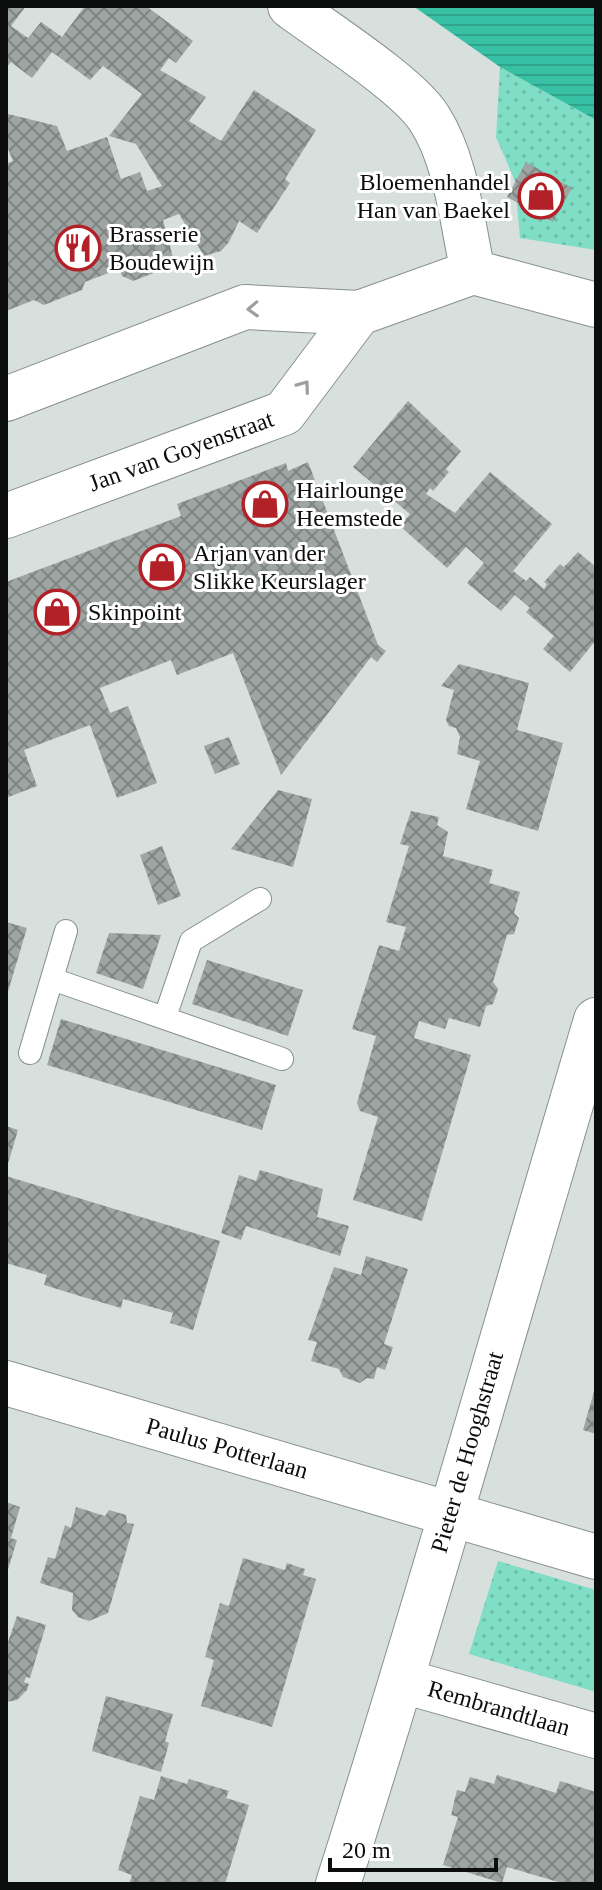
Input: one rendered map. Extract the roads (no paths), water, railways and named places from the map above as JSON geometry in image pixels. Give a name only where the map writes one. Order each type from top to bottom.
[{"type":"street","points":[[290,6],[405,92],[429,117],[447,157],[473,272]]},
{"type":"street","points":[[6,399],[245,307],[359,313],[473,272],[596,305]]},
{"type":"street","name":"Jan van Goyenstraat","points":[[6,516],[284,413],[359,313]]},
{"type":"street","name":"Pieter de Hooghstraat","points":[[338,1884],[403,1681],[448,1514],[596,1020]]},
{"type":"street","name":"Paulus Potterlaan","points":[[6,1383],[448,1514]]},
{"type":"street","points":[[448,1514],[596,1557]]},
{"type":"street","name":"Rembrandtlaan","points":[[403,1681],[596,1736]]},
{"type":"lane","points":[[165,1017],[191,941],[260,899]]},
{"type":"lane","points":[[30,1053],[66,931]]},
{"type":"lane","points":[[52,979],[282,1059]]},
{"type":"place","name":"Bloemenhandel Han van Baekel","points":[[541,196]]},
{"type":"place","name":"Brasserie Boudewijn","points":[[78,248]]},
{"type":"place","name":"Hairlounge Heemstede","points":[[265,504]]},
{"type":"place","name":"Arjan van der Slikke Keurslager","points":[[162,567]]},
{"type":"place","name":"Skinpoint","points":[[57,612]]}]
